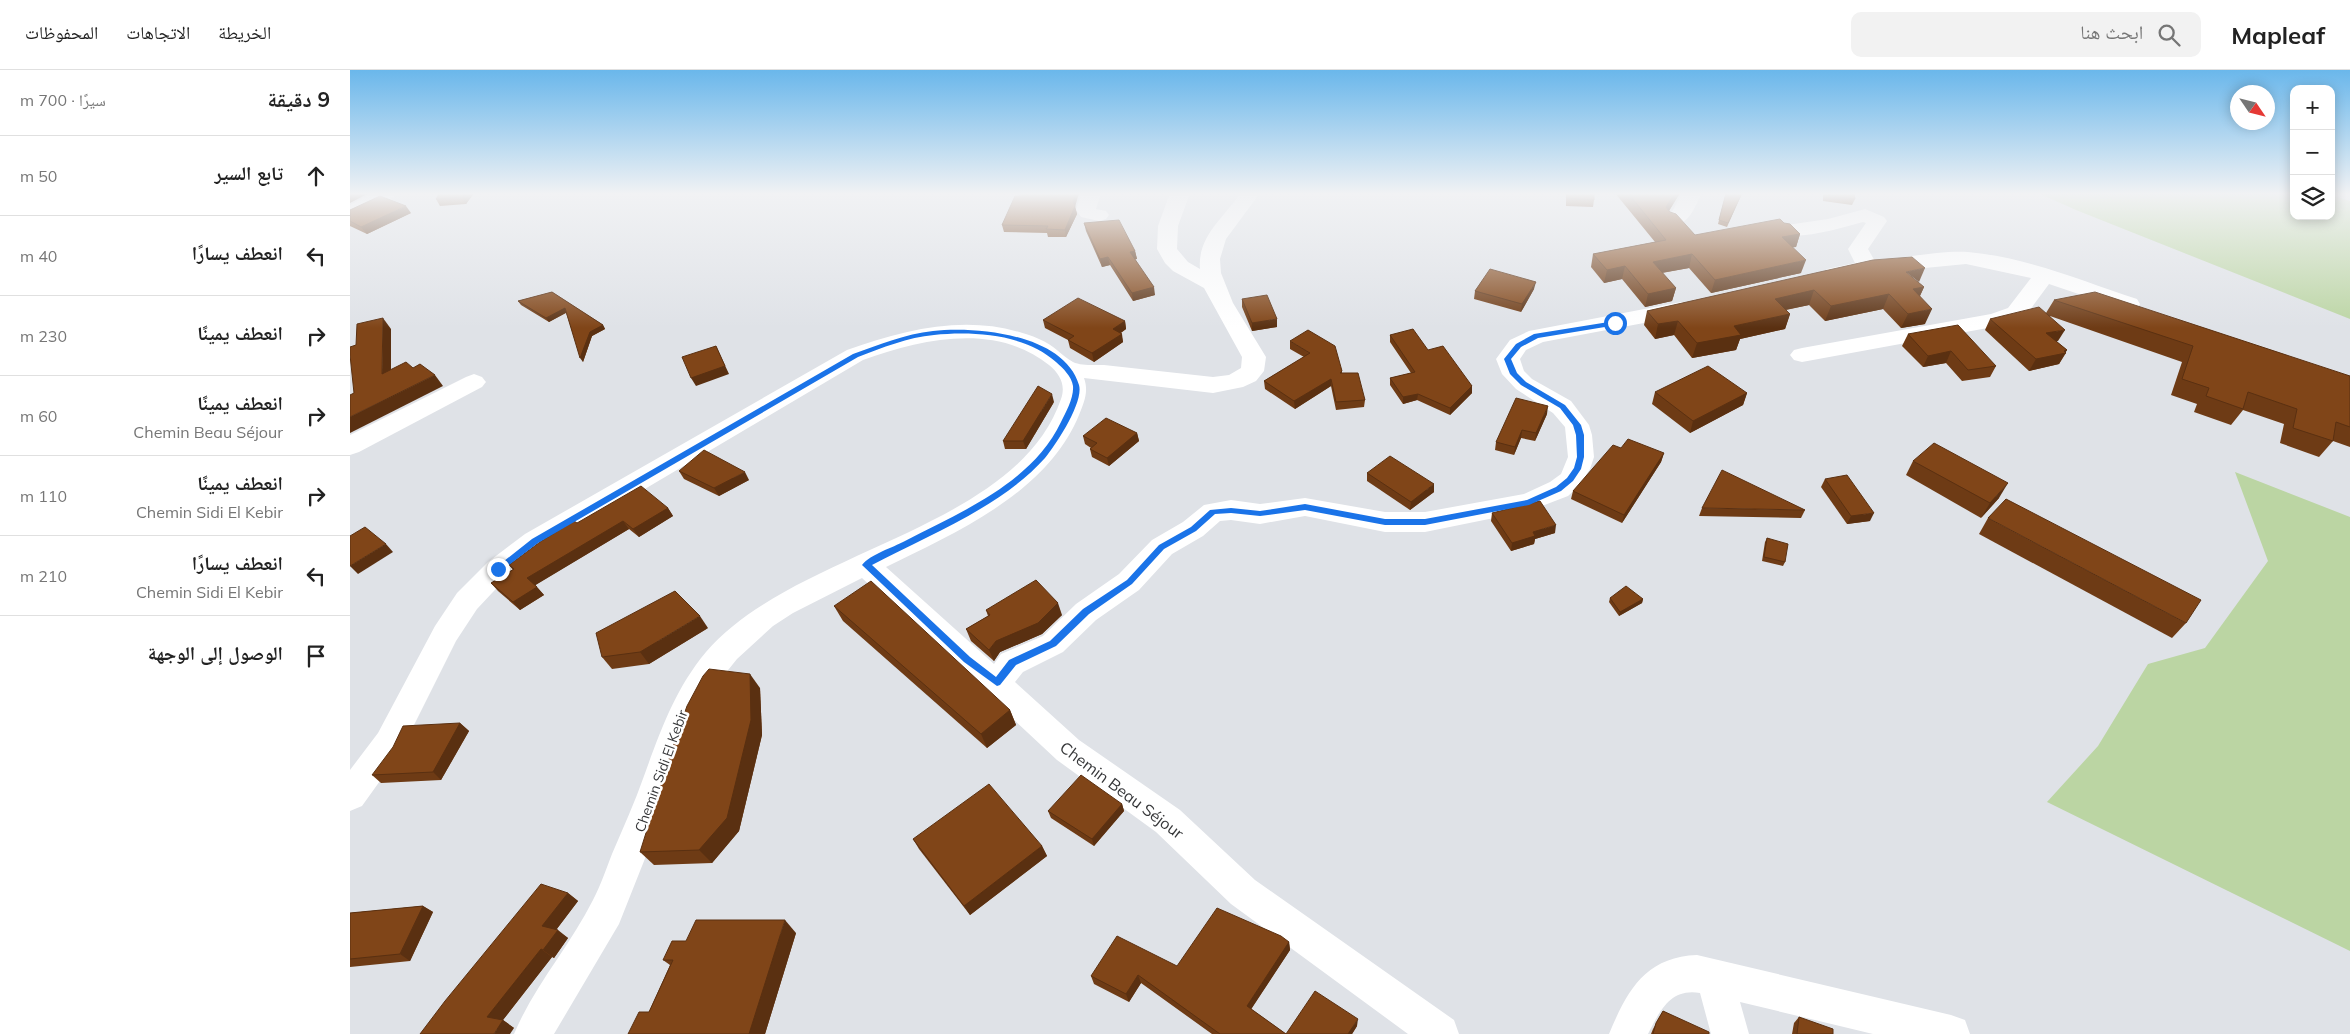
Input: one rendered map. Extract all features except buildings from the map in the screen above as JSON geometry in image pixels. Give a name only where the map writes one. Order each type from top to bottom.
[{"type":"street","points":[[1164,238],[1166,252],[1177,264],[1192,275],[1212,283]]},
{"type":"street","points":[[350,796],[388,743],[445,634],[467,601],[498,569],[535,541],[855,355],[899,340],[933,333],[979,332],[1007,336],[1031,344],[1052,355],[1068,370],[1214,385],[1241,380],[1252,372],[1256,362],[1212,283],[1210,261],[1212,246],[1218,238]]},
{"type":"street","points":[[1865,238],[1858,248],[1867,267]]},
{"type":"street","points":[[1812,279],[1867,267],[1966,258],[2002,264],[2044,275],[2146,310]]},
{"type":"street","points":[[1802,355],[1996,320],[2016,313],[2044,275]]},
{"type":"street","points":[[997,683],[1012,663],[1053,644],[1086,612],[1130,582],[1162,547],[1194,529],[1213,512],[1231,510],[1260,514],[1305,507],[1385,522],[1425,522],[1529,502],[1559,489],[1570,480],[1577,469],[1581,457],[1580,435],[1577,425],[1562,407],[1524,384],[1514,374],[1508,359],[1512,352],[1518,345],[1537,336],[1615,323],[1700,304]]},
{"type":"street","name":"Chemin Sidi El Kebir","points":[[533,1034],[606,912],[651,801],[686,704],[712,667],[744,634],[782,606],[983,504],[1016,481],[1042,456],[1061,431],[1072,408],[1076,386],[1068,370]]},
{"type":"street","points":[[350,446],[474,382]]},
{"type":"street","name":"Chemin Beau Séjour","points":[[866,565],[1068,750],[1168,821],[1243,892],[1440,1034]]},
{"type":"street","points":[[1628,1034],[1647,997],[1664,980],[1688,973],[1715,977],[1951,1034]]},
{"type":"street","points":[[1715,977],[1730,1034]]},
{"type":"green space","points":[[2146,238],[2350,238],[2350,319]]},
{"type":"green space","points":[[2235,472],[2350,517],[2350,951],[2047,802],[2098,746],[2148,664],[2205,648],[2268,561]]},
{"type":"route","points":[[498,569],[535,541],[576,519],[855,355],[899,340],[933,333],[979,332],[1007,336],[1031,344],[1052,355],[1068,370],[1076,386],[1072,408],[1061,431],[1042,456],[1016,481],[983,504],[866,565],[967,659],[997,683],[1012,663],[1053,644],[1086,612],[1130,582],[1162,547],[1194,529],[1213,512],[1231,510],[1260,514],[1305,507],[1385,522],[1425,522],[1529,502],[1559,489],[1570,480],[1577,469],[1581,457],[1580,435],[1577,425],[1571,415],[1562,407],[1524,384],[1514,374],[1508,359],[1518,345],[1537,336],[1615,323]]}]
